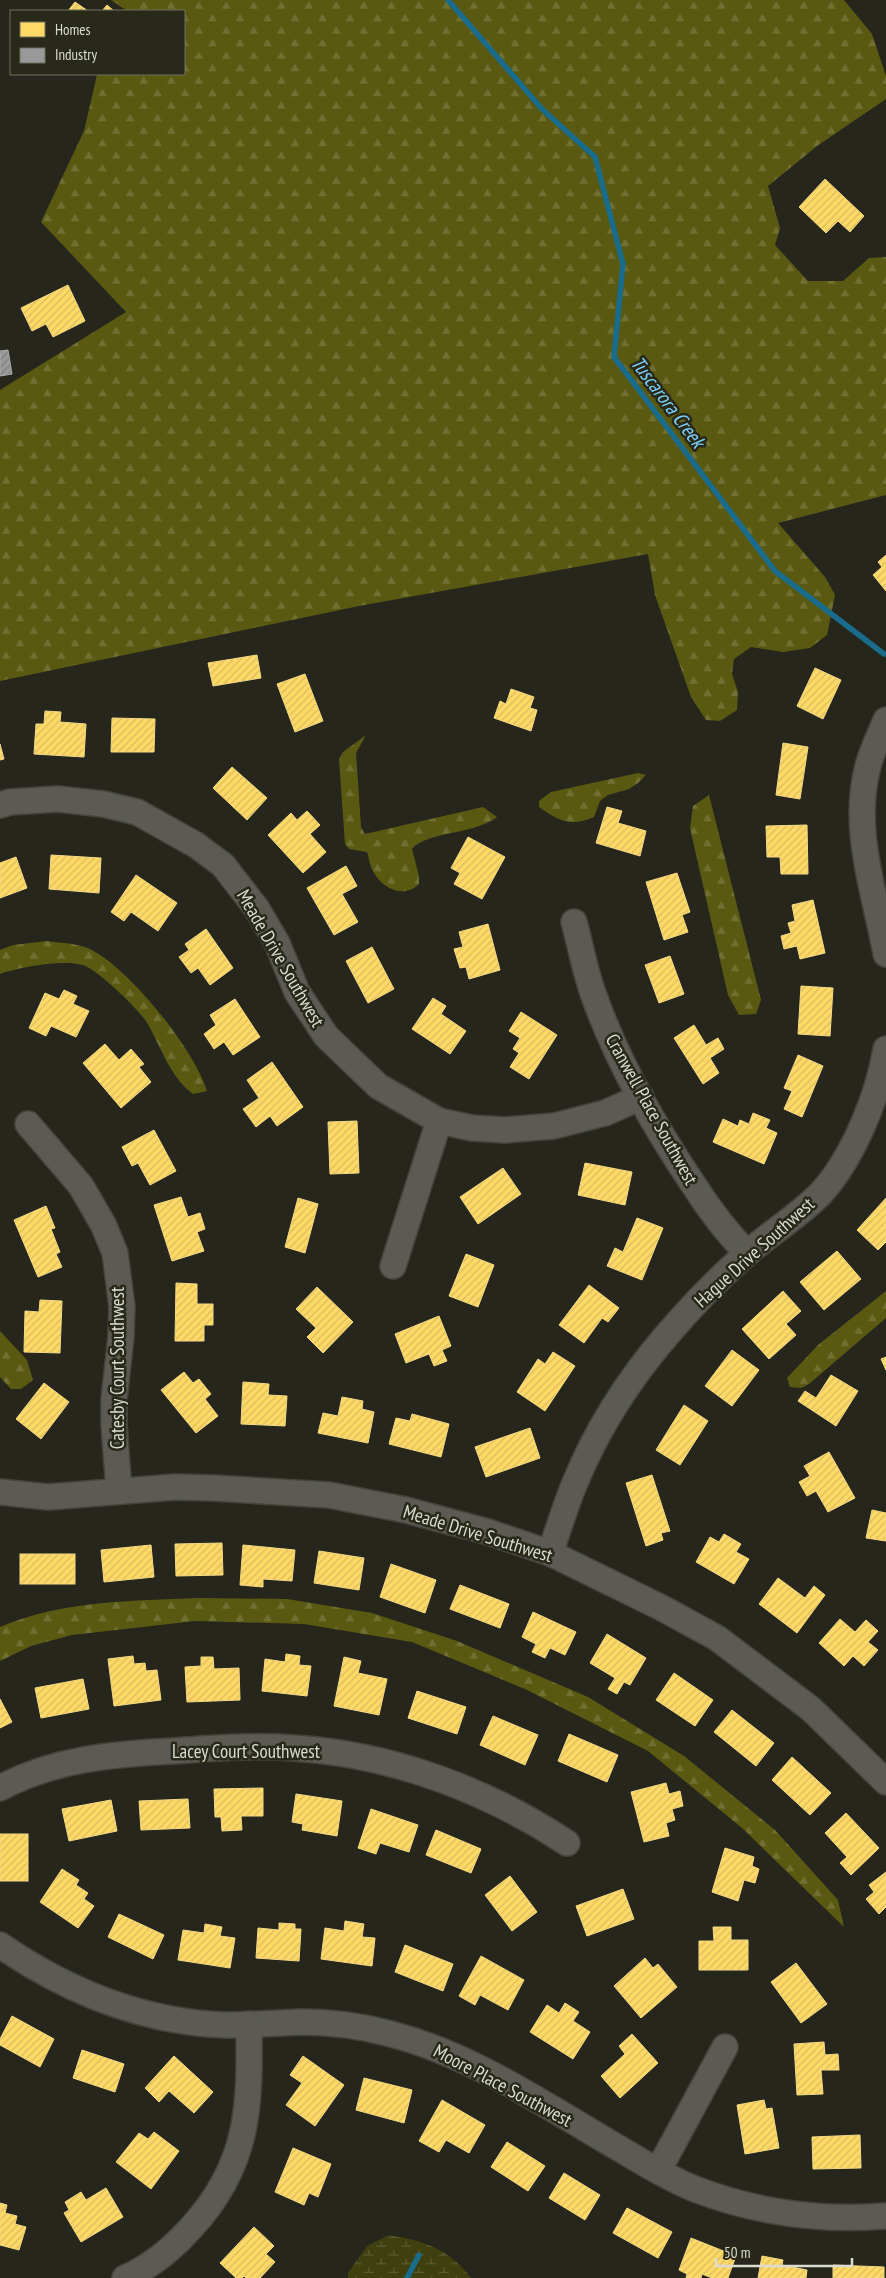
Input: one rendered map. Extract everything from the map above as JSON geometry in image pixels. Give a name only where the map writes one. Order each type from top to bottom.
[{"type":"street","points":[[886,720],[868,767],[862,811],[869,877],[886,954]]},
{"type":"street","name":"Meade Drive Southwest","points":[[0,805],[10,802],[58,799],[104,804],[137,812],[196,845],[223,865],[257,909],[276,943],[297,992],[326,1036],[378,1086],[439,1121],[472,1128],[505,1130],[554,1126],[605,1113],[641,1097]]},
{"type":"street","name":"Cranwell Place Southwest","points":[[574,922],[593,994],[606,1027],[641,1097],[699,1192],[735,1242],[747,1254]]},
{"type":"street","name":"Hague Drive Southwest","points":[[550,1553],[573,1486],[596,1436],[630,1384],[666,1336],[713,1284],[806,1206],[834,1176],[855,1141],[872,1102],[886,1048]]},
{"type":"street","points":[[393,1266],[439,1121]]},
{"type":"street","name":"Catesby Court Southwest","points":[[28,1124],[81,1186],[104,1226],[115,1253],[122,1307],[114,1416],[120,1491]]},
{"type":"street","name":"Meade Drive Southwest","points":[[0,1492],[48,1497],[120,1491],[213,1488],[329,1495],[406,1510],[485,1531],[550,1553],[662,1608],[717,1638],[810,1709],[886,1782]]},
{"type":"street","name":"Lacey Court Southwest","points":[[0,1788],[41,1770],[77,1760],[120,1754],[219,1748],[293,1747],[343,1753],[438,1778],[491,1799],[538,1823],[567,1843]]},
{"type":"street","name":"Moore Place Southwest","points":[[0,1945],[30,1966],[64,1984],[103,2001],[145,2014],[183,2021],[248,2024],[304,2022],[350,2026],[389,2033],[427,2044],[462,2059],[498,2078],[658,2171],[693,2188],[732,2202],[773,2212],[814,2218],[886,2216]]},
{"type":"street","points":[[125,2278],[157,2259],[182,2238],[204,2214],[222,2188],[234,2164],[241,2141],[250,2086],[248,2024]]},
{"type":"street","points":[[658,2171],[725,2047]]},
{"type":"green space","points":[[111,0],[844,0],[872,34],[886,76],[886,99],[817,146],[768,186],[780,228],[775,245],[808,281],[843,281],[869,258],[886,257],[886,495],[778,523],[825,577],[835,595],[827,635],[810,648],[783,652],[751,647],[734,659],[732,674],[738,692],[737,710],[720,721],[706,720],[691,697],[655,595],[648,554],[359,606],[0,681],[0,390],[126,312],[41,222],[84,131],[97,75],[185,75],[185,10],[126,10]]},
{"type":"green space","points":[[366,735],[356,753],[361,827],[365,834],[483,807],[497,817],[476,827],[419,843],[412,849],[419,876],[419,884],[407,891],[394,890],[382,883],[372,869],[367,852],[349,849],[345,844],[339,759],[343,752]]},
{"type":"green space","points":[[638,773],[646,775],[629,789],[608,795],[600,801],[594,817],[586,820],[579,822],[565,821],[539,807],[539,801],[551,792]]},
{"type":"green space","points":[[709,795],[761,1000],[756,1014],[739,1015],[728,995],[690,828],[693,806]]},
{"type":"green space","points":[[47,941],[85,947],[101,956],[119,970],[138,988],[174,1031],[200,1074],[207,1091],[193,1094],[185,1087],[166,1060],[146,1021],[117,990],[90,968],[75,963],[53,963],[29,966],[0,974],[0,950],[13,945]]},
{"type":"green space","points":[[886,1291],[886,1318],[809,1384],[801,1388],[790,1387],[787,1378],[818,1345]]},
{"type":"green space","points":[[0,1331],[27,1360],[33,1380],[21,1389],[11,1389],[0,1377]]},
{"type":"green space","points":[[200,1598],[287,1599],[372,1613],[457,1641],[588,1697],[684,1756],[775,1830],[838,1900],[844,1927],[742,1828],[648,1751],[525,1689],[412,1642],[304,1624],[195,1621],[72,1635],[31,1646],[0,1661],[0,1627],[24,1618],[48,1611],[124,1601]]},
{"type":"green space","points":[[389,2235],[424,2243],[444,2253],[453,2259],[471,2278],[348,2278],[348,2273],[367,2246]]},
{"type":"building: Homes","points":[[75,2],[87,10],[69,10]]},
{"type":"building: Homes","points":[[107,5],[113,10],[103,10]]},
{"type":"building: Homes","points":[[825,179],[864,216],[850,232],[838,221],[826,233],[799,207]]},
{"type":"building: Homes","points":[[68,285],[85,321],[53,337],[46,324],[32,331],[21,308]]},
{"type":"building: Homes","points":[[886,555],[886,591],[873,575],[882,567],[878,562]]},
{"type":"building: Homes","points":[[257,655],[261,678],[213,686],[208,663]]},
{"type":"building: Homes","points":[[815,668],[841,680],[823,719],[797,706]]},
{"type":"building: Homes","points":[[305,674],[323,721],[295,732],[277,684]]},
{"type":"building: Homes","points":[[511,689],[534,697],[530,708],[537,710],[531,731],[494,718],[500,701],[506,704]]},
{"type":"building: Homes","points":[[45,711],[61,712],[60,722],[86,724],[84,757],[34,754],[36,724],[44,724]]},
{"type":"building: Homes","points":[[112,718],[155,719],[154,752],[111,752]]},
{"type":"building: Homes","points":[[783,743],[808,747],[800,799],[776,795]]},
{"type":"building: Homes","points":[[0,744],[4,759],[0,760]]},
{"type":"building: Homes","points":[[232,767],[267,798],[247,820],[213,788]]},
{"type":"building: Homes","points":[[607,807],[622,811],[618,823],[646,831],[640,856],[596,843]]},
{"type":"building: Homes","points":[[307,811],[320,825],[310,834],[326,852],[303,873],[268,835],[291,813],[297,820]]},
{"type":"building: Homes","points":[[807,825],[808,874],[781,874],[780,857],[767,857],[766,826]]},
{"type":"building: Homes","points":[[468,837],[505,857],[482,899],[454,884],[460,873],[451,868]]},
{"type":"building: Homes","points":[[51,855],[101,858],[99,893],[49,889]]},
{"type":"building: Homes","points":[[16,857],[27,888],[0,898],[0,863]]},
{"type":"building: Homes","points":[[346,866],[357,886],[342,894],[358,922],[334,935],[307,888]]},
{"type":"building: Homes","points":[[677,873],[690,912],[682,915],[688,932],[664,940],[646,882]]},
{"type":"building: Homes","points":[[136,875],[177,903],[158,931],[131,912],[124,921],[111,912]]},
{"type":"building: Homes","points":[[813,900],[825,953],[800,959],[797,946],[784,949],[781,936],[791,933],[788,923],[795,921],[792,905]]},
{"type":"building: Homes","points":[[488,924],[500,970],[469,979],[466,967],[460,968],[454,949],[463,947],[459,932]]},
{"type":"building: Homes","points":[[206,929],[233,968],[210,985],[198,968],[191,973],[179,957],[189,950],[185,944]]},
{"type":"building: Homes","points":[[372,947],[394,989],[368,1003],[346,961]]},
{"type":"building: Homes","points":[[670,956],[684,994],[659,1003],[645,965]]},
{"type":"building: Homes","points":[[801,986],[833,988],[830,1036],[798,1034]]},
{"type":"building: Homes","points":[[64,990],[77,996],[73,1004],[89,1011],[76,1037],[51,1026],[46,1036],[29,1028],[45,993],[59,999]]},
{"type":"building: Homes","points":[[433,998],[446,1006],[441,1014],[466,1031],[450,1054],[412,1029]]},
{"type":"building: Homes","points":[[235,999],[260,1037],[233,1055],[224,1042],[214,1049],[204,1034],[216,1025],[210,1015]]},
{"type":"building: Homes","points":[[521,1012],[557,1035],[529,1079],[510,1067],[519,1053],[513,1049],[520,1038],[509,1031]]},
{"type":"building: Homes","points":[[694,1025],[706,1045],[718,1038],[724,1049],[710,1058],[719,1073],[703,1084],[674,1038]]},
{"type":"building: Homes","points":[[105,1044],[119,1060],[131,1049],[144,1064],[139,1067],[151,1082],[121,1108],[83,1063]]},
{"type":"building: Homes","points":[[798,1055],[823,1066],[802,1117],[784,1109],[792,1091],[784,1088]]},
{"type":"building: Homes","points":[[272,1062],[303,1107],[277,1126],[270,1116],[256,1127],[243,1109],[259,1098],[247,1080]]},
{"type":"building: Homes","points":[[753,1113],[770,1120],[766,1128],[777,1133],[764,1164],[713,1142],[723,1119],[738,1126],[740,1120],[749,1124]]},
{"type":"building: Homes","points":[[357,1121],[359,1173],[330,1174],[328,1122]]},
{"type":"building: Homes","points":[[154,1130],[176,1171],[150,1185],[138,1163],[132,1166],[122,1147]]},
{"type":"building: Homes","points":[[585,1163],[632,1172],[625,1205],[578,1195]]},
{"type":"building: Homes","points":[[503,1168],[521,1194],[478,1224],[460,1197]]},
{"type":"building: Homes","points":[[181,1197],[188,1217],[200,1213],[205,1229],[197,1232],[204,1251],[172,1261],[154,1205]]},
{"type":"building: Homes","points":[[298,1198],[318,1204],[305,1253],[285,1247]]},
{"type":"building: Homes","points":[[886,1198],[886,1242],[878,1250],[857,1230]]},
{"type":"building: Homes","points":[[46,1206],[55,1228],[51,1229],[60,1252],[56,1254],[62,1267],[38,1277],[14,1220]]},
{"type":"building: Homes","points":[[637,1218],[663,1228],[642,1280],[607,1266],[615,1248],[623,1252]]},
{"type":"building: Homes","points":[[837,1251],[861,1279],[824,1310],[800,1282]]},
{"type":"building: Homes","points":[[466,1254],[494,1265],[478,1307],[449,1296]]},
{"type":"building: Homes","points":[[176,1283],[197,1284],[197,1304],[213,1304],[213,1325],[204,1325],[204,1341],[175,1341]]},
{"type":"building: Homes","points":[[589,1285],[619,1308],[608,1322],[602,1318],[584,1343],[559,1325]]},
{"type":"building: Homes","points":[[317,1287],[353,1322],[323,1353],[307,1337],[316,1328],[296,1309]]},
{"type":"building: Homes","points":[[783,1291],[801,1311],[786,1324],[796,1335],[769,1359],[742,1329]]},
{"type":"building: Homes","points":[[40,1300],[62,1301],[60,1353],[24,1352],[25,1311],[39,1312]]},
{"type":"building: Homes","points":[[439,1316],[451,1346],[442,1350],[447,1361],[434,1366],[429,1354],[406,1363],[395,1334]]},
{"type":"building: Homes","points":[[732,1350],[759,1370],[732,1406],[705,1386]]},
{"type":"building: Homes","points":[[553,1352],[575,1366],[545,1411],[517,1392],[538,1359],[545,1364]]},
{"type":"building: Homes","points":[[886,1357],[886,1370],[881,1359]]},
{"type":"building: Homes","points":[[184,1372],[193,1383],[199,1379],[211,1394],[205,1399],[218,1416],[196,1433],[161,1390]]},
{"type":"building: Homes","points":[[831,1375],[858,1391],[836,1426],[798,1401],[805,1391],[816,1398]]},
{"type":"building: Homes","points":[[243,1382],[269,1384],[268,1395],[287,1396],[285,1426],[241,1424]]},
{"type":"building: Homes","points":[[44,1383],[69,1402],[41,1439],[16,1419]]},
{"type":"building: Homes","points":[[342,1397],[363,1401],[362,1409],[374,1412],[368,1443],[318,1433],[323,1413],[338,1416]]},
{"type":"building: Homes","points":[[684,1405],[708,1421],[680,1465],[656,1450]]},
{"type":"building: Homes","points":[[412,1414],[449,1424],[441,1457],[389,1444],[396,1418],[410,1421]]},
{"type":"building: Homes","points":[[530,1428],[540,1458],[486,1477],[475,1447]]},
{"type":"building: Homes","points":[[829,1452],[855,1498],[828,1512],[816,1491],[807,1496],[799,1482],[810,1476],[804,1466]]},
{"type":"building: Homes","points":[[652,1475],[670,1531],[661,1533],[663,1540],[646,1546],[626,1483]]},
{"type":"building: Homes","points":[[872,1510],[886,1513],[886,1541],[866,1538]]},
{"type":"building: Homes","points":[[724,1534],[741,1544],[736,1552],[749,1559],[734,1584],[696,1562],[710,1537],[719,1542]]},
{"type":"building: Homes","points":[[222,1543],[223,1575],[176,1576],[175,1544]]},
{"type":"building: Homes","points":[[151,1545],[154,1577],[104,1582],[101,1550]]},
{"type":"building: Homes","points":[[243,1545],[295,1550],[292,1581],[263,1579],[263,1587],[240,1585]]},
{"type":"building: Homes","points":[[319,1551],[364,1558],[359,1590],[314,1583]]},
{"type":"building: Homes","points":[[20,1554],[75,1554],[75,1584],[20,1584]]},
{"type":"building: Homes","points":[[391,1564],[436,1580],[425,1613],[380,1597]]},
{"type":"building: Homes","points":[[778,1578],[805,1598],[814,1586],[825,1595],[797,1633],[759,1604]]},
{"type":"building: Homes","points":[[460,1585],[509,1604],[500,1628],[450,1609]]},
{"type":"building: Homes","points":[[533,1612],[576,1632],[565,1655],[550,1648],[545,1658],[532,1652],[536,1644],[522,1637]]},
{"type":"building: Homes","points":[[840,1619],[855,1632],[866,1620],[878,1631],[868,1642],[878,1650],[864,1666],[853,1656],[844,1666],[819,1643]]},
{"type":"building: Homes","points":[[607,1634],[646,1658],[630,1685],[624,1682],[617,1694],[608,1689],[615,1678],[590,1663]]},
{"type":"building: Homes","points":[[286,1654],[300,1656],[299,1665],[311,1666],[307,1696],[262,1691],[265,1659],[285,1662]]},
{"type":"building: Homes","points":[[133,1656],[134,1664],[145,1663],[146,1671],[157,1670],[161,1700],[114,1706],[108,1659]]},
{"type":"building: Homes","points":[[201,1657],[213,1657],[214,1669],[239,1668],[240,1700],[187,1702],[185,1667],[201,1666]]},
{"type":"building: Homes","points":[[344,1657],[361,1661],[358,1673],[387,1679],[379,1715],[334,1706]]},
{"type":"building: Homes","points":[[674,1673],[713,1700],[695,1726],[656,1700]]},
{"type":"building: Homes","points":[[83,1679],[89,1709],[41,1718],[35,1688]]},
{"type":"building: Homes","points":[[417,1691],[466,1707],[457,1734],[408,1718]]},
{"type":"building: Homes","points":[[0,1699],[12,1722],[0,1728]]},
{"type":"building: Homes","points":[[732,1710],[774,1743],[756,1766],[714,1732]]},
{"type":"building: Homes","points":[[493,1716],[538,1735],[525,1765],[480,1745]]},
{"type":"building: Homes","points":[[569,1734],[618,1755],[607,1782],[558,1761]]},
{"type":"building: Homes","points":[[792,1757],[831,1793],[810,1815],[772,1780]]},
{"type":"building: Homes","points":[[666,1783],[669,1794],[680,1791],[683,1806],[672,1809],[675,1820],[666,1823],[669,1836],[644,1842],[631,1792]]},
{"type":"building: Homes","points":[[263,1788],[263,1816],[241,1816],[242,1830],[222,1831],[221,1817],[215,1817],[214,1789]]},
{"type":"building: Homes","points":[[296,1794],[342,1801],[337,1836],[302,1830],[303,1824],[292,1822]]},
{"type":"building: Homes","points":[[188,1799],[190,1828],[141,1830],[139,1801]]},
{"type":"building: Homes","points":[[111,1800],[117,1831],[69,1841],[62,1809]]},
{"type":"building: Homes","points":[[371,1809],[418,1825],[409,1852],[380,1843],[376,1854],[358,1848]]},
{"type":"building: Homes","points":[[846,1813],[879,1848],[851,1875],[840,1863],[847,1857],[825,1833]]},
{"type":"building: Homes","points":[[436,1830],[481,1849],[471,1873],[426,1855]]},
{"type":"building: Homes","points":[[0,1834],[28,1834],[28,1881],[0,1881]]},
{"type":"building: Homes","points":[[725,1848],[754,1857],[752,1866],[759,1869],[755,1883],[744,1880],[738,1901],[712,1892]]},
{"type":"building: Homes","points":[[62,1869],[79,1880],[76,1885],[88,1893],[84,1899],[94,1906],[78,1928],[40,1902]]},
{"type":"building: Homes","points":[[886,1872],[886,1907],[879,1914],[866,1899],[874,1892],[869,1885]]},
{"type":"building: Homes","points":[[510,1876],[537,1912],[512,1931],[485,1895]]},
{"type":"building: Homes","points":[[623,1889],[634,1919],[587,1936],[576,1906]]},
{"type":"building: Homes","points":[[119,1914],[164,1935],[153,1959],[108,1937]]},
{"type":"building: Homes","points":[[345,1921],[364,1924],[362,1937],[375,1938],[372,1966],[321,1959],[325,1928],[344,1931]]},
{"type":"building: Homes","points":[[279,1923],[295,1924],[295,1929],[301,1929],[299,1961],[256,1958],[258,1928],[279,1930]]},
{"type":"building: Homes","points":[[205,1924],[222,1927],[220,1936],[235,1938],[230,1968],[178,1960],[183,1930],[204,1933]]},
{"type":"building: Homes","points":[[713,1927],[731,1927],[731,1940],[748,1940],[748,1970],[699,1970],[699,1941],[714,1941]]},
{"type":"building: Homes","points":[[405,1945],[453,1964],[443,1991],[395,1972]]},
{"type":"building: Homes","points":[[481,1956],[524,1980],[508,2010],[480,1995],[475,2005],[459,1996]]},
{"type":"building: Homes","points":[[645,1958],[653,1968],[658,1964],[677,1987],[641,2018],[614,1986]]},
{"type":"building: Homes","points":[[796,1963],[827,2004],[801,2023],[771,1982]]},
{"type":"building: Homes","points":[[565,2003],[579,2012],[573,2021],[590,2032],[573,2059],[530,2032],[547,2005],[559,2013]]},
{"type":"building: Homes","points":[[12,2016],[54,2039],[40,2067],[0,2045],[0,2039]]},
{"type":"building: Homes","points":[[632,2034],[658,2063],[620,2098],[601,2076],[625,2054],[619,2046]]},
{"type":"building: Homes","points":[[824,2042],[825,2055],[838,2054],[839,2070],[821,2070],[823,2094],[797,2095],[794,2044]]},
{"type":"building: Homes","points":[[82,2050],[124,2064],[115,2092],[73,2078]]},
{"type":"building: Homes","points":[[174,2056],[213,2092],[194,2113],[169,2091],[159,2102],[145,2088]]},
{"type":"building: Homes","points":[[303,2056],[344,2085],[315,2126],[286,2105],[302,2083],[290,2075]]},
{"type":"building: Homes","points":[[364,2078],[412,2090],[404,2123],[356,2110]]},
{"type":"building: Homes","points":[[442,2100],[485,2125],[469,2153],[446,2140],[439,2152],[419,2141]]},
{"type":"building: Homes","points":[[764,2100],[766,2109],[772,2108],[779,2148],[745,2154],[737,2105]]},
{"type":"building: Homes","points":[[154,2132],[179,2151],[151,2189],[116,2162],[139,2133],[148,2139]]},
{"type":"building: Homes","points":[[860,2135],[861,2168],[813,2169],[812,2137]]},
{"type":"building: Homes","points":[[507,2142],[545,2166],[528,2191],[491,2167]]},
{"type":"building: Homes","points":[[293,2148],[331,2164],[318,2197],[309,2193],[304,2205],[275,2192]]},
{"type":"building: Homes","points":[[564,2173],[600,2195],[585,2220],[549,2198]]},
{"type":"building: Homes","points":[[106,2188],[123,2217],[81,2242],[64,2213],[69,2210],[65,2202],[81,2192],[86,2200]]},
{"type":"building: Homes","points":[[0,2203],[7,2205],[5,2213],[17,2216],[15,2224],[26,2227],[19,2250],[0,2245]]},
{"type":"building: Homes","points":[[627,2208],[672,2232],[658,2258],[613,2233]]},
{"type":"building: Homes","points":[[254,2227],[274,2246],[266,2254],[275,2262],[260,2278],[246,2278],[244,2276],[236,2278],[220,2263]]},
{"type":"building: Homes","points":[[691,2238],[736,2256],[728,2278],[712,2278],[702,2274],[701,2278],[686,2278],[687,2274],[679,2270]]},
{"type":"building: Homes","points":[[762,2256],[783,2260],[782,2265],[807,2270],[806,2278],[758,2278]]},
{"type":"building: Homes","points":[[833,2265],[884,2267],[884,2278],[833,2278]]},
{"type":"building: Industry","points":[[8,350],[12,374],[0,376],[0,351]]},
{"type":"waterway","name":"Tuscarora Creek","points":[[448,0],[542,109],[595,157],[623,264],[614,357],[775,571],[884,654]]},
{"type":"waterway","points":[[407,2278],[419,2255]]}]
